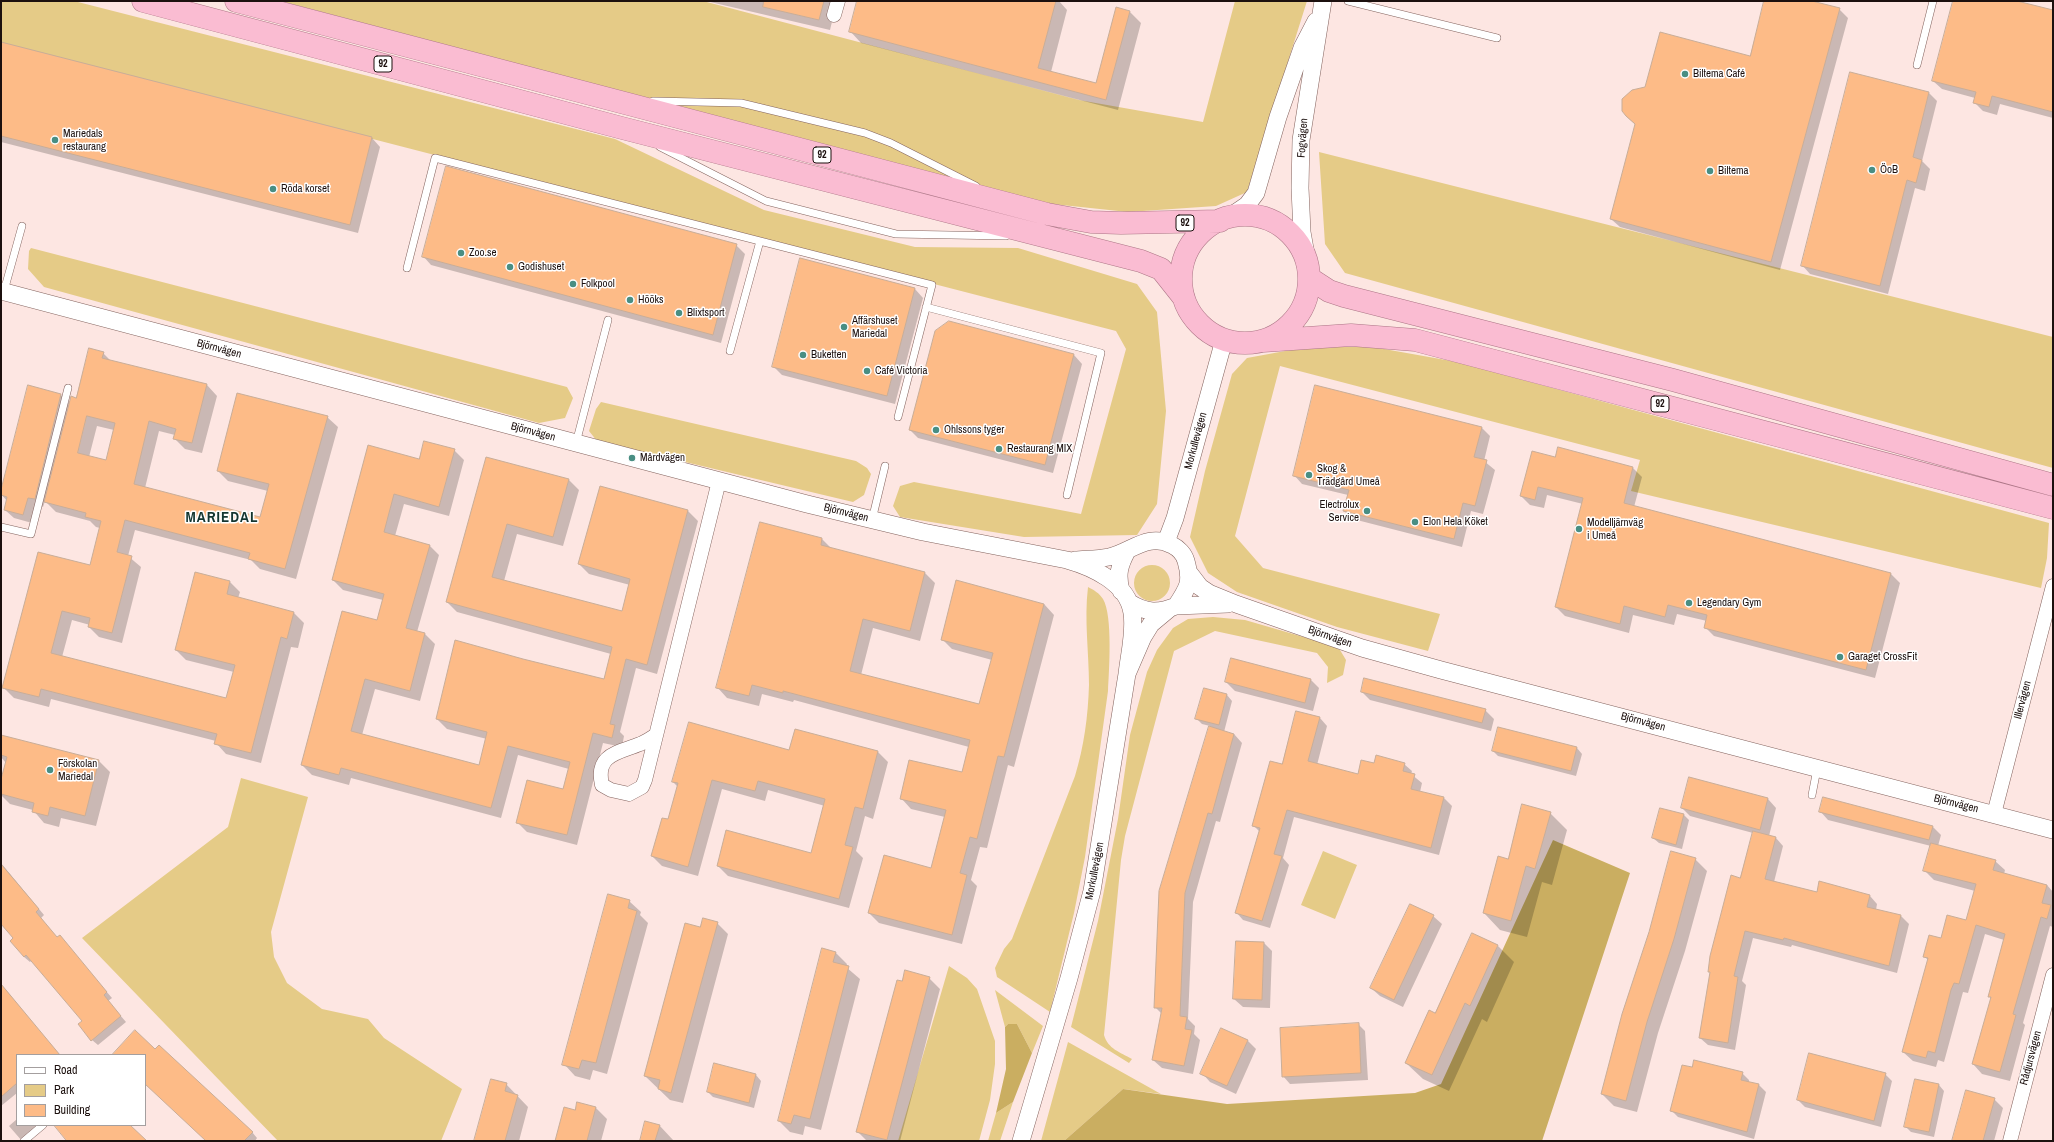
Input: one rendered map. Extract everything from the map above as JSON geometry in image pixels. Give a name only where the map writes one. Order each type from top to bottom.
[{"type":"highway","name":"92","points":[[143,1],[622,128],[1141,261],[1161,269],[1184,298]]},
{"type":"highway","name":"92","points":[[236,1],[1047,214],[1091,222],[1121,223],[1224,219]]},
{"type":"highway","points":[[1253,216],[1265,219],[1280,226],[1298,243],[1309,272],[1305,301],[1293,322],[1274,337],[1263,341],[1243,344],[1224,340],[1213,335],[1195,319],[1184,298],[1181,279],[1187,252],[1200,234],[1224,219],[1253,216]]},
{"type":"highway","name":"92","points":[[1309,272],[1329,291],[1344,296],[1673,380],[1925,452],[2053,485]]},
{"type":"highway","name":"92","points":[[1263,341],[1351,335],[1415,340],[2053,508]]},
{"type":"street","name":"Fogvägen","points":[[1224,219],[1247,205],[1256,193],[1278,117],[1299,55],[1322,6]]},
{"type":"street","name":"Fogvägen","points":[[1309,272],[1302,225],[1300,188],[1301,140],[1322,6]]},
{"type":"street","name":"Björnvägen","points":[[2,295],[872,520],[923,532],[1067,560],[1087,566],[1105,576],[1125,597],[1142,610],[1157,612],[1173,607],[1236,604]]},
{"type":"street","name":"Morkullevägen","points":[[1166,542],[1175,518],[1224,340]]},
{"type":"street","points":[[656,735],[641,744],[611,755],[602,765],[600,775],[602,785],[610,790],[629,794],[642,787],[656,735],[719,481]]},
{"type":"street","name":"Björnvägen","points":[[1067,560],[1108,557],[1127,551],[1137,544],[1153,540],[1166,542],[1176,548],[1184,556],[1190,574],[1200,587],[1209,593],[1236,604],[1362,648],[2053,830]]},
{"type":"street","points":[[1127,551],[1119,566],[1118,578],[1132,623],[1127,674]]},
{"type":"street","points":[[1173,607],[1188,587],[1190,574]]},
{"type":"street","name":"Illervägen","points":[[1994,814],[2053,586]]},
{"type":"street","name":"Morkullevägen","points":[[1021,1141],[1069,978],[1092,891],[1127,674],[1142,637],[1151,624],[1173,607]]},
{"type":"street","name":"Rådjursvägen","points":[[2010,1141],[2053,975]]},
{"type":"lane","points":[[1348,1],[1497,38]]},
{"type":"lane","points":[[1917,65],[1933,1]]},
{"type":"lane","points":[[598,96],[654,101],[742,103],[865,133],[891,143],[980,188],[1047,214]]},
{"type":"lane","points":[[622,128],[766,201],[896,234],[1043,237]]},
{"type":"lane","points":[[407,268],[435,158],[932,285],[898,418]]},
{"type":"lane","points":[[2,295],[22,226]]},
{"type":"lane","points":[[730,351],[760,241]]},
{"type":"lane","points":[[926,307],[1101,353],[1067,495]]},
{"type":"lane","points":[[576,443],[608,320]]},
{"type":"lane","points":[[1,527],[31,534],[68,388]]},
{"type":"lane","points":[[872,520],[885,466]]},
{"type":"lane","points":[[1812,795],[1817,769]]},
{"type":"lane","points":[[24,1141],[42,1126]]},
{"type":"green space","points":[[1,1],[74,1],[615,139],[764,210],[915,247],[1018,248],[1137,284],[1157,312],[1166,411],[1157,504],[1137,535],[1024,537],[900,517],[893,506],[900,486],[914,482],[1081,514],[1126,349],[1116,331],[1,43]]},
{"type":"green space","points":[[280,1],[703,1],[1079,100],[1203,122],[1235,1],[1307,1],[1247,192],[1216,206],[1128,212],[1043,203]]},
{"type":"green space","points":[[1319,152],[2053,337],[2053,468],[1345,273],[1325,244]]},
{"type":"green space","points":[[31,248],[567,387],[573,398],[565,418],[539,423],[44,287],[28,269],[29,251]]},
{"type":"green space","points":[[1307,347],[1373,347],[1457,362],[2049,523],[2047,558],[2041,588],[1631,491],[1640,460],[1280,366],[1235,536],[1263,568],[1440,614],[1428,651],[1337,627],[1237,592],[1208,573],[1190,537],[1205,471],[1232,374],[1247,358]]},
{"type":"green space","points":[[601,402],[856,461],[867,468],[871,474],[864,495],[853,502],[597,441],[589,431],[596,409]]},
{"type":"green space","points":[[1152,565],[1165,570],[1170,583],[1165,596],[1152,601],[1139,596],[1134,583],[1139,570]]},
{"type":"green space","points":[[1088,587],[1100,595],[1106,607],[1110,644],[1108,691],[1085,857],[1074,913],[1050,1012],[997,977],[995,968],[1004,949],[1012,939],[1075,776],[1081,754],[1087,720],[1089,685],[1086,612]]},
{"type":"green space","points":[[1213,617],[1245,620],[1331,645],[1340,650],[1346,660],[1343,675],[1327,683],[1328,667],[1317,653],[1215,631],[1174,651],[1125,836],[1121,860],[1104,1035],[1111,1047],[1132,1059],[1129,1063],[1071,1027],[1098,921],[1118,819],[1130,735],[1147,672],[1157,650],[1173,628],[1188,619]]},
{"type":"green space","points":[[241,778],[308,797],[271,932],[274,957],[287,983],[322,1009],[368,1019],[384,1038],[462,1089],[441,1141],[278,1141],[82,938],[228,827]]},
{"type":"green space","points":[[1323,851],[1357,865],[1335,919],[1301,905]]},
{"type":"green space","points":[[949,966],[967,978],[977,989],[995,1041],[995,1064],[990,1100],[979,1141],[898,1141]]},
{"type":"green space","points":[[995,990],[1043,1026],[1032,1053],[1017,1024],[1008,1024],[1005,1027]]},
{"type":"green space","points":[[1068,1042],[1161,1094],[1123,1089],[1064,1141],[1041,1141]]},
{"type":"green space","points":[[1013,1102],[1000,1141],[988,1141],[996,1113]]},
{"type":"shaded area","points":[[1553,840],[1630,873],[1542,1141],[1064,1141],[1123,1089],[1227,1104],[1415,1093],[1441,1084]]},
{"type":"shaded area","points":[[1008,1024],[1017,1024],[1032,1053],[1013,1102],[996,1113],[1006,1069],[1005,1027]]},
{"type":"building","points":[[764,1],[824,1],[819,20],[763,7]]},
{"type":"building","points":[[857,1],[1056,1],[1038,68],[1096,83],[1116,7],[1130,11],[1106,100],[849,32]]},
{"type":"building","name":"Biltema","points":[[1764,1],[1812,1],[1840,8],[1771,262],[1610,219],[1635,124],[1622,111],[1622,99],[1632,90],[1645,87],[1660,32],[1750,56]]},
{"type":"building","points":[[1953,1],[2017,1],[2053,10],[2053,112],[1992,96],[1989,107],[1973,103],[1976,92],[1932,81]]},
{"type":"building","points":[[1,42],[372,137],[350,225],[1,136]]},
{"type":"building","name":"ÖoB","points":[[1850,72],[1929,92],[1913,157],[1922,160],[1916,183],[1907,180],[1880,286],[1801,266]]},
{"type":"building","points":[[446,166],[737,244],[713,335],[422,257]]},
{"type":"building","name":"Affärshuset Mariedal","points":[[800,258],[915,288],[887,396],[772,367]]},
{"type":"building","points":[[949,321],[1074,354],[1045,465],[909,430],[935,331]]},
{"type":"building","points":[[89,348],[104,352],[102,358],[207,384],[192,443],[173,439],[176,429],[149,421],[134,484],[260,517],[269,484],[217,471],[237,393],[328,416],[285,569],[248,559],[250,553],[125,520],[117,552],[132,556],[112,633],[88,627],[90,618],[62,611],[51,653],[226,698],[235,665],[175,650],[195,572],[230,581],[227,594],[294,612],[287,639],[281,637],[251,753],[214,744],[217,734],[41,689],[39,697],[2,688],[38,552],[90,565],[101,521],[85,517],[86,513],[44,502],[71,396],[76,398]],"holes":[[[87,416],[115,423],[106,460],[78,453]]]},
{"type":"building","points":[[28,385],[61,394],[35,499],[28,498],[23,515],[4,510],[7,497],[1,495],[1,490]]},
{"type":"building","points":[[1315,385],[1482,427],[1474,457],[1487,460],[1475,506],[1463,503],[1454,539],[1343,511],[1349,490],[1293,476]]},
{"type":"building","points":[[424,441],[455,449],[439,507],[394,494],[384,532],[430,545],[406,628],[425,633],[410,691],[365,679],[351,731],[479,765],[487,732],[436,719],[455,640],[604,679],[612,647],[446,602],[486,457],[569,479],[553,537],[507,524],[492,577],[622,611],[630,579],[578,564],[600,486],[688,510],[647,665],[626,659],[610,724],[615,725],[612,738],[593,733],[567,835],[516,823],[527,780],[563,789],[570,762],[508,746],[491,808],[341,768],[339,775],[301,765],[342,611],[377,620],[384,594],[332,580],[368,445],[419,459]]},
{"type":"building","points":[[1558,447],[1633,467],[1624,503],[1891,573],[1866,670],[1704,628],[1707,615],[1668,605],[1665,617],[1624,606],[1620,624],[1555,607],[1583,498],[1538,487],[1535,500],[1520,496],[1532,451],[1555,457]]},
{"type":"building","points":[[760,522],[822,538],[821,545],[925,572],[910,631],[863,619],[850,671],[979,704],[993,653],[941,640],[956,580],[1044,604],[1004,757],[998,756],[977,839],[970,837],[960,873],[967,875],[952,935],[868,913],[884,855],[931,868],[946,810],[900,799],[909,760],[962,772],[970,740],[783,691],[783,693],[752,685],[749,696],[716,688]]},
{"type":"building","points":[[1231,658],[1311,679],[1305,703],[1225,682]]},
{"type":"building","points":[[1364,678],[1486,709],[1482,723],[1361,692]]},
{"type":"building","points":[[1204,688],[1227,694],[1219,725],[1195,719]]},
{"type":"building","points":[[1296,711],[1320,717],[1308,761],[1358,774],[1361,760],[1374,763],[1376,755],[1405,763],[1403,771],[1415,774],[1411,789],[1444,797],[1431,848],[1287,810],[1274,854],[1282,856],[1262,921],[1235,913],[1260,828],[1252,826],[1270,761],[1282,764]]},
{"type":"building","points":[[689,722],[789,750],[795,729],[878,751],[863,809],[855,807],[845,845],[853,847],[839,899],[717,866],[726,830],[811,853],[825,799],[758,781],[755,791],[712,780],[688,867],[651,856],[662,818],[668,819],[678,783],[672,782]]},
{"type":"building","points":[[1209,726],[1234,734],[1212,814],[1208,813],[1185,893],[1180,1016],[1187,1017],[1185,1029],[1192,1030],[1184,1066],[1152,1060],[1162,1008],[1154,1008],[1159,891]]},
{"type":"building","points":[[1498,727],[1577,747],[1571,771],[1492,751]]},
{"type":"building","name":"Förskolan Mariedal","points":[[1,735],[99,760],[85,816],[50,807],[48,816],[32,812],[34,803],[1,794],[1,779],[7,757],[1,755]]},
{"type":"building","points":[[1689,777],[1768,798],[1760,830],[1681,808]]},
{"type":"building","points":[[1823,797],[1933,826],[1929,840],[1819,812]]},
{"type":"building","points":[[1522,804],[1551,812],[1535,869],[1526,866],[1511,921],[1483,913],[1498,856],[1508,859]]},
{"type":"building","points":[[1660,808],[1684,814],[1676,845],[1652,838]]},
{"type":"building","points":[[1753,831],[1776,837],[1765,879],[1817,892],[1819,881],[1870,895],[1867,907],[1901,915],[1889,966],[1784,938],[1783,940],[1745,931],[1734,976],[1738,977],[1728,1043],[1699,1038],[1710,972],[1708,972],[1710,956],[1731,875],[1740,878]]},
{"type":"building","points":[[1931,843],[1996,860],[1993,870],[2047,885],[2042,903],[2051,905],[2047,919],[2041,917],[2013,1014],[2016,1015],[2000,1072],[1972,1064],[1991,997],[1988,997],[2005,934],[1976,925],[1959,984],[1954,983],[1951,990],[1935,1053],[1928,1051],[1926,1058],[1902,1052],[1928,958],[1923,957],[1929,935],[1941,938],[1947,915],[1966,920],[1976,884],[1923,871]]},
{"type":"building","points":[[1671,851],[1696,858],[1674,939],[1647,1022],[1626,1101],[1601,1094],[1622,1014],[1649,932]]},
{"type":"building","points":[[1,864],[39,909],[36,912],[57,937],[60,935],[107,992],[104,995],[121,1016],[91,1041],[78,1024],[82,1021],[26,955],[24,957],[10,941],[13,938],[1,924]]},
{"type":"building","points":[[608,894],[630,900],[628,908],[637,911],[596,1063],[582,1060],[579,1069],[562,1065]]},
{"type":"building","points":[[1410,904],[1434,915],[1394,1000],[1370,988]]},
{"type":"building","points":[[703,918],[718,922],[671,1093],[658,1089],[660,1080],[644,1076],[685,923],[700,927]]},
{"type":"building","points":[[1472,933],[1498,945],[1470,1006],[1465,1003],[1432,1075],[1405,1063],[1429,1010],[1435,1013]]},
{"type":"building","points":[[1236,941],[1264,942],[1262,1000],[1233,999]]},
{"type":"building","points":[[822,948],[836,952],[833,962],[849,966],[810,1119],[794,1115],[791,1124],[778,1121]]},
{"type":"building","points":[[905,970],[930,977],[887,1140],[856,1132],[897,980],[902,981]]},
{"type":"building","points":[[1,984],[59,1054],[16,1054],[16,1084],[1,1097]]},
{"type":"building","points":[[1359,1023],[1361,1073],[1282,1077],[1280,1028]]},
{"type":"building","points":[[1221,1028],[1248,1040],[1227,1086],[1200,1074]]},
{"type":"building","points":[[135,1030],[155,1049],[159,1045],[253,1132],[244,1141],[206,1141],[146,1085],[146,1054],[113,1054]]},
{"type":"building","points":[[1809,1053],[1886,1073],[1874,1121],[1797,1100]]},
{"type":"building","points":[[1694,1060],[1743,1072],[1741,1080],[1759,1084],[1747,1132],[1670,1111],[1682,1065],[1692,1067]]},
{"type":"building","points":[[714,1063],[756,1074],[749,1103],[707,1092]]},
{"type":"building","points":[[491,1079],[507,1083],[505,1091],[518,1095],[505,1141],[474,1141]]},
{"type":"building","points":[[1915,1079],[1939,1084],[1929,1132],[1904,1127]]},
{"type":"building","points":[[1966,1090],[1995,1098],[1983,1141],[1952,1141]]},
{"type":"building","points":[[577,1102],[596,1107],[587,1141],[555,1141],[564,1107],[575,1110]]},
{"type":"building","points":[[645,1121],[660,1125],[655,1141],[640,1141]]},
{"type":"building","points":[[55,1126],[131,1126],[147,1141],[67,1141]]},
{"type":"place","name":"Biltema Café","points":[[1685,74]]},
{"type":"place","name":"Mariedals restaurang","points":[[55,140]]},
{"type":"place","name":"ÖoB","points":[[1872,170]]},
{"type":"place","name":"Biltema","points":[[1710,171]]},
{"type":"place","name":"Röda korset","points":[[273,189]]},
{"type":"place","name":"Zoo.se","points":[[461,253]]},
{"type":"place","name":"Godishuset","points":[[510,267]]},
{"type":"place","name":"Folkpool","points":[[573,284]]},
{"type":"place","name":"Hööks","points":[[630,300]]},
{"type":"place","name":"Blixtsport","points":[[679,313]]},
{"type":"place","name":"Affärshuset Mariedal","points":[[844,327]]},
{"type":"place","name":"Buketten","points":[[803,355]]},
{"type":"place","name":"Café Victoria","points":[[867,371]]},
{"type":"place","name":"Ohlssons tyger","points":[[936,430]]},
{"type":"place","name":"Restaurang MIX","points":[[999,449]]},
{"type":"place","name":"Mårdvägen","points":[[632,458]]},
{"type":"place","name":"Skog & Trädgård Umeå","points":[[1309,475]]},
{"type":"place","name":"Electrolux Service","points":[[1367,511]]},
{"type":"place","name":"Elon Hela Köket","points":[[1415,522]]},
{"type":"place","name":"Modelljärnväg i Umeå","points":[[1579,529]]},
{"type":"place","name":"Legendary Gym","points":[[1689,603]]},
{"type":"place","name":"Garaget CrossFit","points":[[1840,657]]},
{"type":"place","name":"Förskolan Mariedal","points":[[50,770]]},
{"type":"district","name":"MARIEDAL","points":[[222,518]]}]
